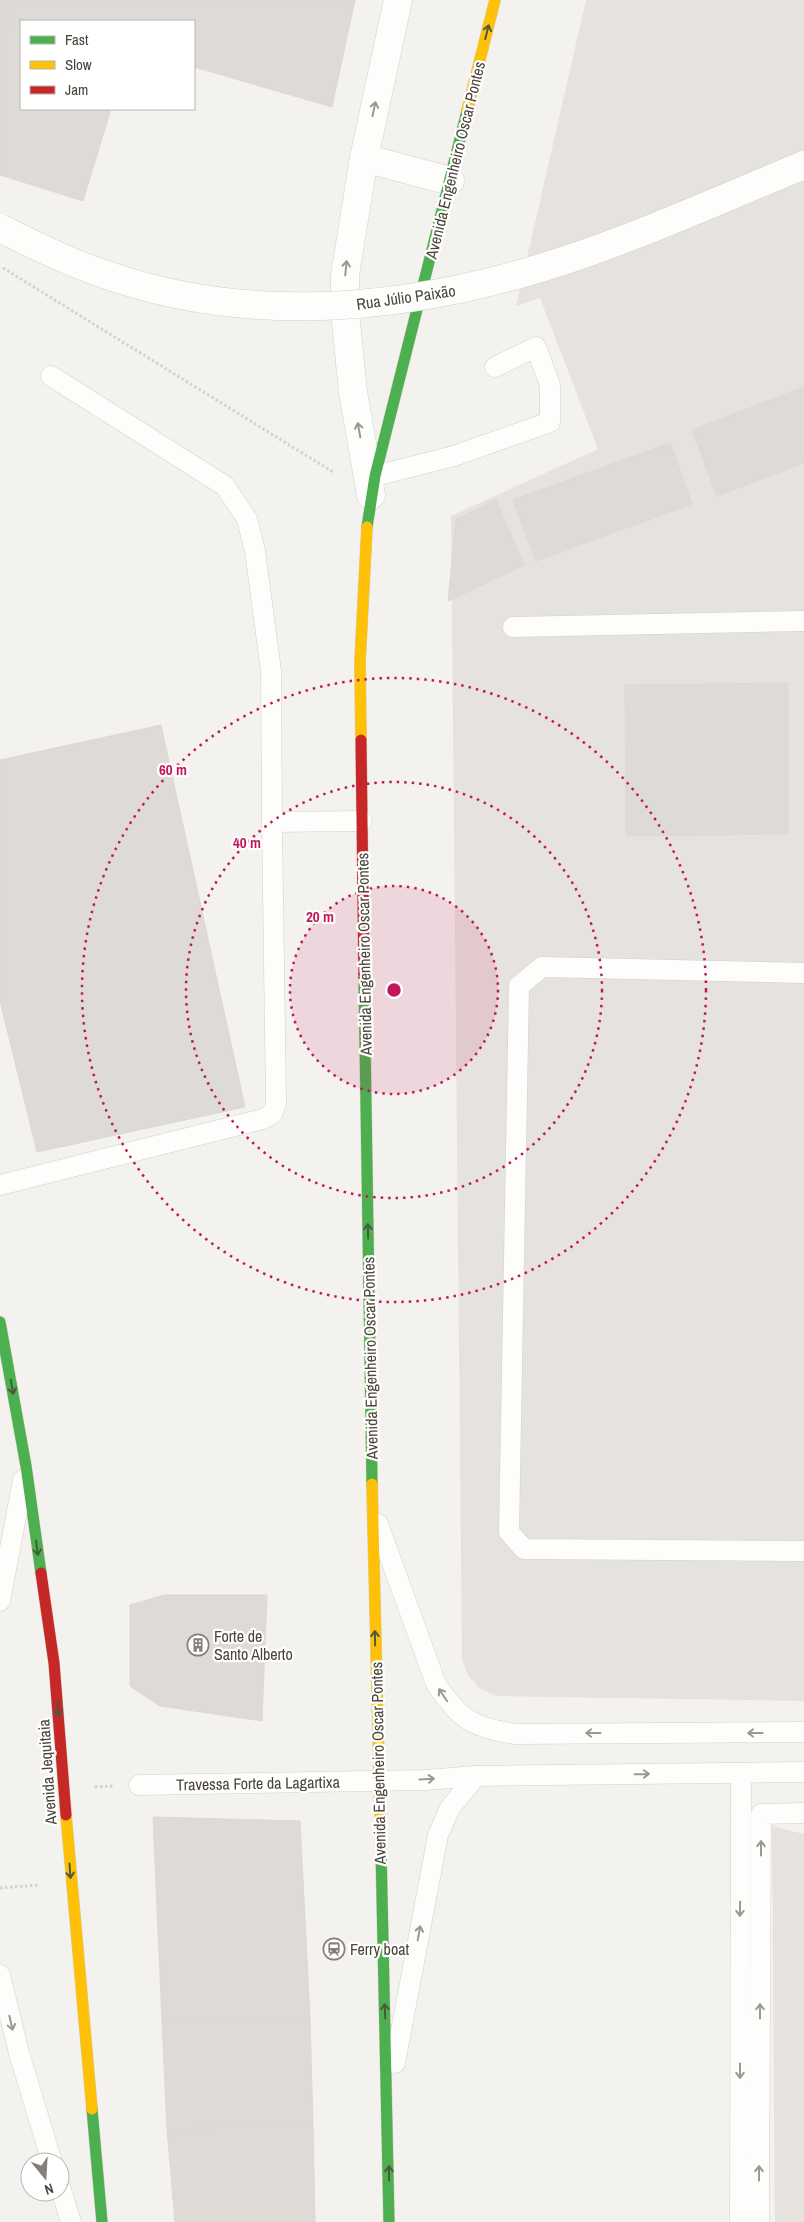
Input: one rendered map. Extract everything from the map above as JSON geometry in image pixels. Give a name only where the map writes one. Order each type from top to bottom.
[{"type":"main road","name":"Avenida Engenheiro Oscar Pontes","points":[[389,2222],[388,2102],[372,1506],[360,662],[362,584],[373,485],[495,0]]},
{"type":"main road","name":"Avenida Jequitaia","points":[[0,1322],[26,1466],[54,1663],[71,1883],[102,2222]]},
{"type":"street","name":"Avenida Engenheiro Oscar Pontes","points":[[373,485],[353,392],[345,313],[348,248],[364,158],[398,0]]},
{"type":"street","points":[[364,158],[450,181]]},
{"type":"street","name":"Rua Júlio Paixão","points":[[0,228],[44,250],[106,275],[175,294],[236,303],[300,308],[379,304],[448,292],[521,274],[590,251],[804,165]]},
{"type":"lane","points":[[373,485],[550,422],[550,386],[536,347],[495,367]]},
{"type":"lane","points":[[0,1185],[263,1119],[272,1114],[276,1103],[271,671],[255,551],[247,519],[225,486],[51,376]]},
{"type":"lane","points":[[513,627],[804,621]]},
{"type":"lane","points":[[272,822],[362,821]]},
{"type":"lane","points":[[804,973],[542,967],[519,986],[508,1532],[524,1548],[804,1551]]},
{"type":"lane","points":[[0,1601],[26,1466]]},
{"type":"lane","points":[[372,1506],[436,1684],[450,1705],[467,1719],[488,1730],[516,1734],[804,1732]]},
{"type":"lane","points":[[740,2222],[741,1773]]},
{"type":"lane","name":"Travessa Forte da Lagartixa","points":[[139,1785],[476,1776],[741,1773],[799,1775]]},
{"type":"lane","points":[[388,2102],[438,1835],[450,1808],[476,1776]]},
{"type":"lane","points":[[759,2222],[761,1814],[804,1813]]},
{"type":"lane","points":[[0,1975],[19,2053],[49,2152]]},
{"type":"lane","points":[[65,2202],[71,2222]]},
{"type":"path","points":[[0,266],[373,485]]},
{"type":"path","points":[[65,1789],[139,1785]]},
{"type":"path","points":[[0,1888],[71,1883]]},
{"type":"shaded area","points":[[586,0],[804,0],[804,1701],[496,1696],[479,1688],[468,1675],[462,1659],[451,516],[598,449],[540,298],[516,306]]},
{"type":"shaded area","points":[[772,1826],[804,1834],[804,2222],[775,2222]]},
{"type":"building","points":[[0,0],[16,0],[0,48]]},
{"type":"building","points":[[16,0],[355,0],[332,107],[195,67],[195,20],[26,20],[11,16]]},
{"type":"building","points":[[11,16],[26,20],[20,20],[20,110],[111,110],[83,201],[0,175],[0,48]]},
{"type":"building","points":[[804,387],[804,463],[717,496],[692,430]]},
{"type":"building","points":[[670,443],[692,504],[536,561],[513,500]]},
{"type":"building","points":[[496,500],[524,565],[448,601],[456,519]]},
{"type":"building","points":[[788,683],[788,834],[626,836],[625,685]]},
{"type":"building","points":[[161,725],[245,1107],[37,1152],[0,1001],[0,760]]},
{"type":"building","name":"Forte de Santo Alberto","points":[[164,1595],[267,1595],[262,1721],[160,1706],[130,1686],[130,1605]]},
{"type":"building","points":[[153,1817],[300,1821],[310,2017],[162,2021]]},
{"type":"building","points":[[310,2017],[313,2125],[167,2129],[162,2021]]},
{"type":"building","points":[[313,2125],[315,2222],[175,2222],[167,2129]]},
{"type":"traffic: fast","points":[[367,527],[375,476],[467,111]]},
{"type":"traffic: fast","points":[[364,977],[372,1484]]},
{"type":"traffic: fast","points":[[0,1322],[26,1466],[41,1573]]},
{"type":"traffic: fast","points":[[381,1849],[389,2222]]},
{"type":"traffic: fast","points":[[92,2109],[102,2222]]},
{"type":"traffic: slow","points":[[467,111],[495,0]]},
{"type":"traffic: slow","points":[[361,740],[360,662],[367,527]]},
{"type":"traffic: slow","points":[[372,1484],[381,1849]]},
{"type":"traffic: slow","points":[[66,1815],[92,2109]]},
{"type":"traffic: jam","points":[[361,740],[364,977]]},
{"type":"traffic: jam","points":[[41,1573],[54,1663],[66,1815]]},
{"type":"place","name":"Forte de Santo Alberto","points":[[198,1645]]},
{"type":"place","name":"Ferry boat","points":[[334,1949]]}]
